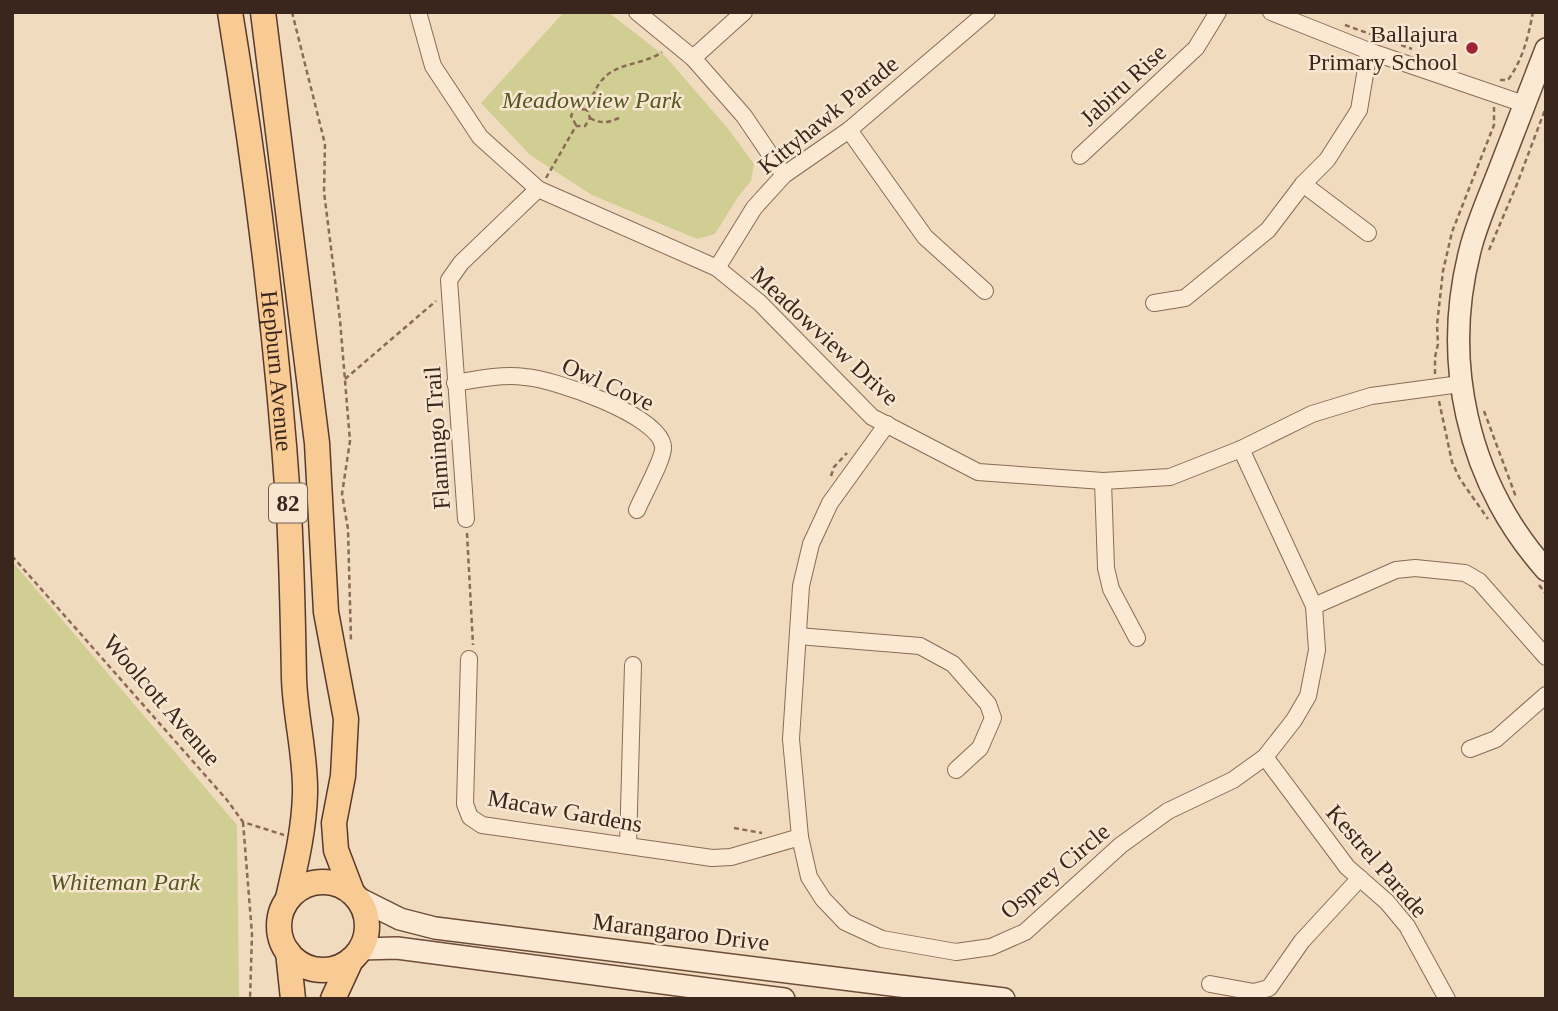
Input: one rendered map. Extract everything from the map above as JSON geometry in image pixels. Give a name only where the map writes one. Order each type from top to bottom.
[{"type":"main road","name":"Hepburn Avenue","points":[[230,12],[246,109],[263,247],[289,512],[294,693],[305,792],[302,840],[288,898]]},
{"type":"main road","name":"Hepburn Avenue","points":[[263,12],[317,443],[326,612],[346,719],[343,776],[334,823],[336,850],[354,895]]},
{"type":"main road","points":[[1546,49],[1471,245],[1462,288],[1457,333],[1460,384],[1477,455],[1512,527],[1546,570]]},
{"type":"main road","points":[[288,898],[300,888],[314,882],[338,884],[354,895]]},
{"type":"main road","name":"82","points":[[333,999],[367,926],[365,911],[354,895]]},
{"type":"main road","name":"Marangaroo Drive","points":[[354,895],[400,919],[435,928],[1004,999]]},
{"type":"main road","name":"82","points":[[288,898],[279,921],[280,937],[288,952],[293,999]]},
{"type":"main road","points":[[288,952],[301,964],[318,970],[335,968],[356,954],[397,948],[785,999],[789,972]]},
{"type":"street","name":"Meadowview Drive","points":[[418,12],[433,66],[480,137],[540,181],[717,268],[760,303],[872,417],[978,472],[1103,481],[1170,477],[1241,449],[1312,414],[1371,396],[1460,384]]},
{"type":"street","points":[[637,12],[694,58],[744,116],[784,174]]},
{"type":"street","points":[[694,58],[744,12]]},
{"type":"street","name":"Kittyhawk Parade","points":[[717,268],[754,208],[784,174],[849,130],[987,12]]},
{"type":"street","name":"Jabiru Rise","points":[[1080,156],[1196,48],[1218,12]]},
{"type":"street","points":[[1271,12],[1369,51],[1524,104]]},
{"type":"street","points":[[1154,303],[1185,298],[1268,230],[1303,184],[1327,160],[1359,110],[1369,51]]},
{"type":"street","points":[[849,130],[925,237],[985,291]]},
{"type":"street","points":[[449,290],[449,280],[461,263],[540,181]]},
{"type":"street","points":[[1303,184],[1368,233]]},
{"type":"street","name":"Flamingo Trail","points":[[449,290],[466,519]]},
{"type":"street","name":"Owl Cove","points":[[455,383],[521,376],[539,378],[633,415],[654,430],[661,438],[664,450],[637,510]]},
{"type":"street","name":"Osprey Circle","points":[[887,424],[830,503],[811,544],[801,586],[791,739],[800,837],[809,877],[823,899],[845,922],[882,939],[956,952],[991,947],[1025,932],[1121,845],[1168,811],[1233,780],[1265,757],[1294,720],[1308,696],[1317,650],[1314,606],[1241,449]]},
{"type":"street","points":[[1103,481],[1106,568],[1111,589],[1137,638]]},
{"type":"street","points":[[1314,606],[1396,570],[1415,568],[1465,573],[1479,581],[1546,657]]},
{"type":"street","points":[[798,636],[920,646],[953,664],[988,704],[993,718],[980,748],[956,770]]},
{"type":"street","name":"Macaw Gardens","points":[[469,659],[465,804],[470,817],[482,825],[712,858],[731,857],[800,837]]},
{"type":"street","points":[[628,846],[634,665]]},
{"type":"street","points":[[1469,748],[1496,739],[1546,695]]},
{"type":"street","name":"Kestrel Parade","points":[[1265,757],[1348,867],[1387,902],[1407,926],[1447,999]]},
{"type":"street","points":[[1210,985],[1254,992],[1269,988],[1302,941],[1360,878]]},
{"type":"path","points":[[292,12],[325,144],[324,192],[350,441],[342,494],[348,529],[351,649]]},
{"type":"path","points":[[1490,78],[1508,80],[1518,66],[1526,46],[1533,12]]},
{"type":"path","points":[[1336,22],[1417,52]]},
{"type":"path","points":[[619,118],[610,122],[598,122],[590,118],[587,110],[600,81],[612,71],[654,58],[674,41]]},
{"type":"path","points":[[1485,259],[1546,107]]},
{"type":"path","points":[[576,126],[571,116],[575,108],[587,110]]},
{"type":"path","points":[[576,126],[585,126],[590,118]]},
{"type":"path","points":[[540,181],[576,126]]},
{"type":"path","points":[[345,379],[449,290]]},
{"type":"path","points":[[1484,409],[1519,502]]},
{"type":"path","points":[[828,482],[834,467],[848,452]]},
{"type":"path","name":"Flamingo Trail","points":[[466,519],[473,645],[469,659]]},
{"type":"path","name":"Woolcott Avenue","points":[[12,556],[227,800],[243,822]]},
{"type":"path","points":[[250,999],[252,934],[243,822],[302,840]]},
{"type":"path","points":[[734,828],[770,834]]},
{"type":"green space","name":"Meadowview Park","points":[[564,12],[608,12],[666,57],[730,131],[754,164],[751,181],[715,234],[697,239],[592,195],[530,155],[481,103]]},
{"type":"green space","name":"Whiteman Park","points":[[12,561],[237,825],[239,999],[12,999]]},
{"type":"place","name":"Ballajura Primary School","points":[[1472,48]]}]
